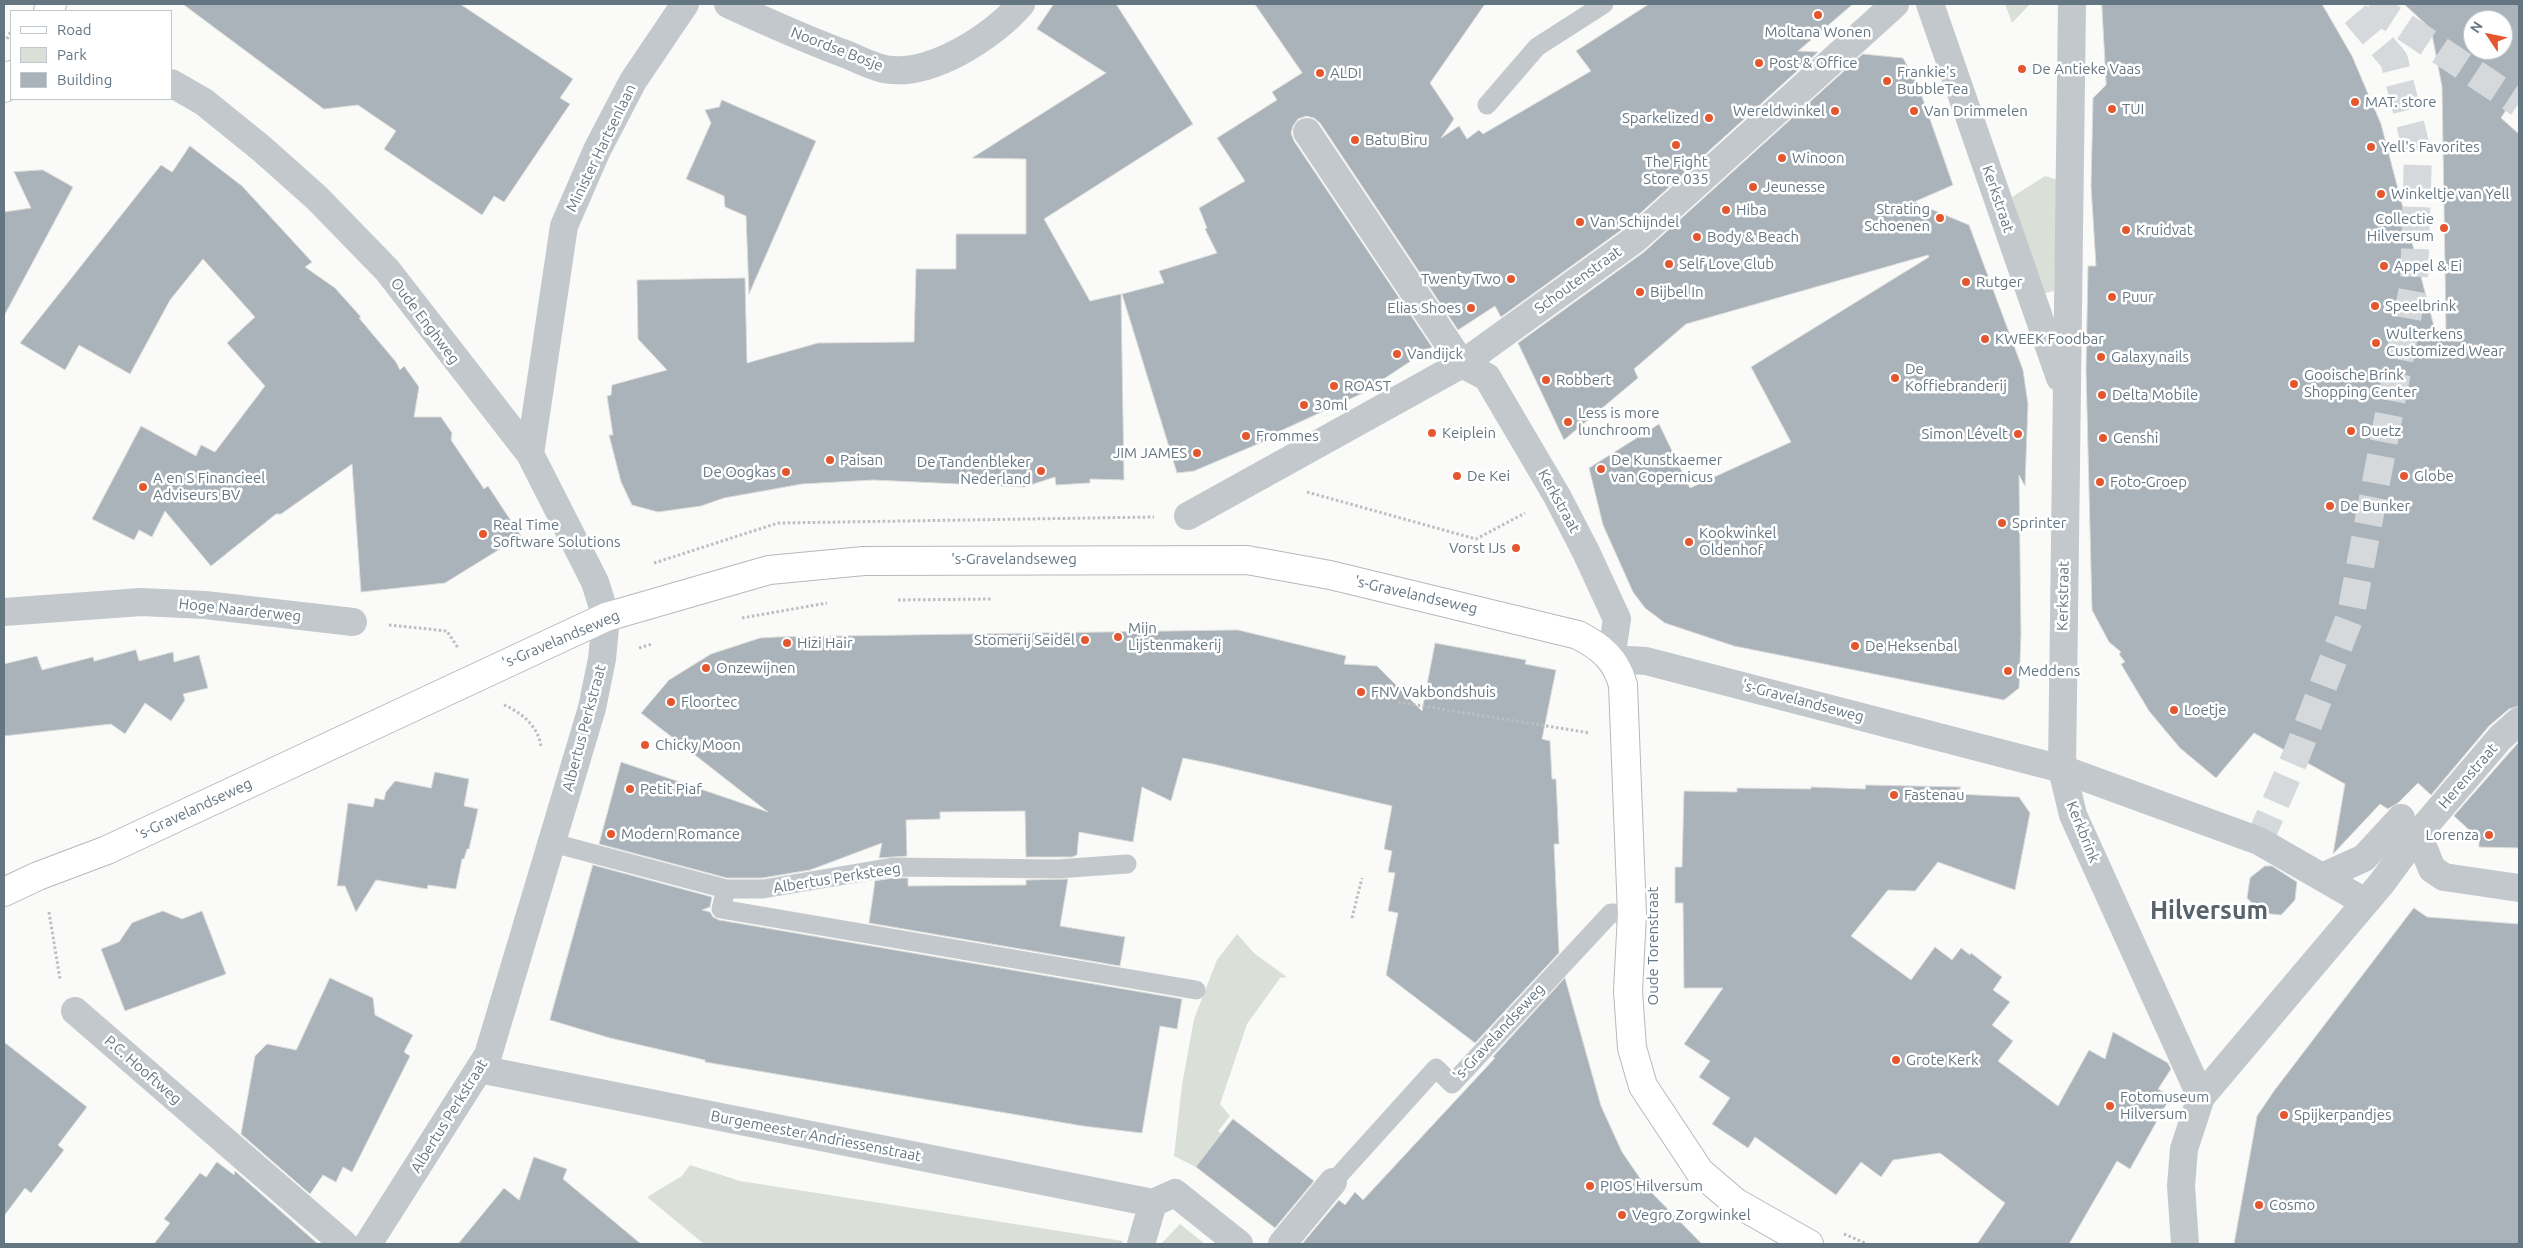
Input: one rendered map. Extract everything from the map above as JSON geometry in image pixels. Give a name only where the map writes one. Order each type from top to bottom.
[{"type":"main road","points":[[4,88],[10,77]]},
{"type":"main road","name":"'s-Gravelandseweg","points":[[4,892],[38,876],[107,850],[606,617],[769,570],[864,561],[958,559],[1247,560],[1330,575],[1538,623],[1578,634],[1596,644],[1612,658]]},
{"type":"main road","name":"Oude Torenstraat","points":[[1612,658],[1619,670],[1623,685],[1632,914],[1628,991],[1632,1048],[1643,1086],[1700,1172],[1734,1202],[1810,1244]]},
{"type":"street","name":"Minister Hartsenlaan","points":[[530,454],[564,226],[597,150],[633,81],[685,4]]},
{"type":"street","name":"Noordse Bosje","points":[[728,4],[817,44],[884,69],[913,69],[945,59],[978,41],[1009,17],[1020,4]]},
{"type":"street","name":"Schoutenstraat","points":[[1462,364],[1634,240],[1895,4]]},
{"type":"street","name":"Kerkstraat","points":[[1930,4],[2066,394]]},
{"type":"street","name":"Kerkstraat","points":[[2062,769],[2072,4]]},
{"type":"street","name":"Oude Enghweg","points":[[172,83],[204,102],[262,148],[324,204],[387,270],[530,454],[596,582],[606,617]]},
{"type":"street","points":[[1188,516],[1462,364],[1307,132]]},
{"type":"street","name":"Kerkstraat","points":[[1462,364],[1486,377],[1557,496],[1586,552],[1617,619],[1612,658]]},
{"type":"street","name":"Hoge Naarderweg","points":[[4,612],[141,602],[205,605],[353,622]]},
{"type":"street","name":"Albertus Perkstraat","points":[[368,1244],[488,1055],[592,708],[602,659],[606,617]]},
{"type":"street","name":"'s-Gravelandseweg","points":[[1612,658],[1646,661],[2062,769]]},
{"type":"street","name":"Herenstraat","points":[[2410,826],[2519,721]]},
{"type":"street","name":"Kerkbrink","points":[[2062,769],[2259,841],[2365,902]]},
{"type":"street","name":"Kerkbrink","points":[[2062,769],[2073,816],[2202,1097]]},
{"type":"street","points":[[2322,877],[2364,858],[2410,826]]},
{"type":"street","points":[[2410,826],[2432,870],[2444,877],[2456,881],[2519,888]]},
{"type":"street","points":[[2185,1244],[2181,1186],[2184,1149],[2202,1097],[2365,902],[2410,826]]},
{"type":"street","name":"P.C. Hooftweg","points":[[74,1011],[344,1244]]},
{"type":"street","name":"Burgemeester Andriessenstraat","points":[[479,1069],[1153,1203]]},
{"type":"street","points":[[1282,1244],[1333,1182]]},
{"type":"street","points":[[1141,1244],[1153,1203],[1175,1193],[1239,1244]]},
{"type":"lane","points":[[1487,104],[1537,47],[1604,4]]},
{"type":"lane","name":"Albertus Perksteeg","points":[[553,843],[726,889],[763,889],[894,867],[1057,869],[1127,864]]},
{"type":"lane","points":[[726,889],[721,909],[1196,990]]},
{"type":"lane","name":"'s-Gravelandseweg","points":[[1333,1182],[1436,1068],[1452,1084],[1610,913],[1632,914]]},
{"type":"path","points":[[1258,478],[1476,539],[1557,496]]},
{"type":"path","points":[[889,600],[998,599]]},
{"type":"path","points":[[735,619],[831,603]]},
{"type":"path","points":[[353,622],[447,631],[462,655]]},
{"type":"path","points":[[602,659],[659,642]]},
{"type":"path","points":[[1398,702],[1596,734]]},
{"type":"path","points":[[498,703],[520,713],[527,720],[540,741],[541,753]]},
{"type":"path","points":[[38,876],[48,902],[62,991],[74,1011]]},
{"type":"path","points":[[1352,918],[1362,878]]},
{"type":"path","points":[[1843,1233],[1866,1244]]},
{"type":"green space","points":[[2005,4],[2030,4],[2012,23]]},
{"type":"green space","points":[[2045,176],[2058,180],[2054,291],[2041,294],[2012,197]]},
{"type":"green space","points":[[1237,934],[1255,954],[1287,977],[1280,978],[1247,1024],[1220,1104],[1230,1116],[1218,1131],[1222,1134],[1196,1167],[1174,1156],[1182,1085],[1194,1019],[1217,960]]},
{"type":"green space","points":[[690,1165],[740,1181],[1123,1241],[1122,1244],[704,1244],[647,1197],[682,1176]]},
{"type":"green space","points":[[1180,1224],[1205,1244],[1161,1244]]},
{"type":"building","points":[[183,4],[460,4],[573,79],[560,98],[570,104],[504,202],[494,196],[482,215],[384,149],[396,131],[358,105],[324,109]]},
{"type":"building","points":[[1054,4],[1116,4],[1193,124],[1044,219],[1090,301],[1121,294],[1124,480],[1090,479],[1090,483],[1056,485],[1055,477],[1024,487],[873,480],[802,484],[724,498],[701,506],[658,512],[632,505],[621,482],[609,435],[613,435],[607,396],[611,395],[612,385],[667,370],[638,339],[637,280],[745,278],[747,363],[818,343],[914,342],[916,269],[956,269],[956,234],[1026,234],[1026,159],[972,158],[1106,73],[1037,29]]},
{"type":"building","points":[[1255,4],[1485,4],[1430,83],[1454,119],[1441,138],[1459,126],[1467,139],[1479,130],[1483,134],[1591,71],[1576,51],[1649,4],[1853,4],[1798,51],[1818,52],[1624,228],[1501,317],[1495,306],[1458,330],[1320,123],[1314,118],[1306,116],[1298,119],[1291,133],[1294,141],[1432,347],[1361,394],[1278,432],[1279,435],[1194,471],[1177,473],[1122,294],[1164,283],[1159,271],[1217,253],[1205,229],[1207,228],[1199,208],[1245,181],[1217,138],[1277,100],[1272,92],[1302,73]]},
{"type":"building","points":[[2102,4],[2322,4],[2352,56],[2381,124],[2436,334],[2446,332],[2442,87],[2431,29],[2404,4],[2519,4],[2519,89],[2501,118],[2519,134],[2519,706],[2509,709],[2489,726],[2431,795],[2418,783],[2398,803],[2388,809],[2380,804],[2333,854],[2345,784],[2254,733],[2216,778],[2180,748],[2149,711],[2121,664],[2125,662],[2119,654],[2121,652],[2109,642],[2092,610],[2086,370],[2088,266],[2096,266],[2091,186],[2093,98],[2106,85]]},
{"type":"building","points":[[1863,54],[1903,58],[1918,85],[1953,185],[1914,202],[1969,225],[2023,370],[2028,404],[2025,486],[2019,475],[2021,634],[2019,688],[2004,700],[1734,646],[1665,623],[1645,608],[1633,592],[1603,525],[1589,468],[1659,424],[1690,488],[1791,442],[1751,367],[1929,257],[1928,255],[1686,324],[1634,369],[1638,378],[1564,440],[1518,343],[1644,252]]},
{"type":"building","points":[[722,100],[816,141],[749,294],[746,216],[725,207],[724,196],[686,179],[711,123],[705,110],[719,107]]},
{"type":"building","points":[[190,146],[242,186],[312,262],[305,267],[335,288],[361,317],[359,318],[396,362],[400,370],[404,366],[419,387],[414,417],[441,417],[452,433],[451,440],[484,489],[488,486],[521,536],[445,583],[361,592],[352,464],[281,514],[276,514],[211,566],[165,511],[152,537],[139,530],[134,540],[92,519],[141,426],[196,456],[201,445],[215,452],[265,386],[227,343],[255,317],[203,259],[170,300],[130,374],[79,345],[65,370],[20,343],[161,165],[172,172]]},
{"type":"building","points":[[43,170],[73,187],[4,316],[4,212],[31,208],[14,172]]},
{"type":"building","points":[[1238,630],[1346,656],[1344,664],[1377,666],[1422,711],[1435,643],[1526,660],[1525,664],[1556,670],[1542,739],[1550,741],[1552,779],[1556,779],[1559,844],[1554,844],[1559,953],[1475,1043],[1386,975],[1398,913],[1388,911],[1395,873],[1388,872],[1392,851],[1384,849],[1392,806],[1213,764],[1183,758],[1171,801],[1142,787],[1133,842],[1079,832],[1077,855],[1072,857],[1026,857],[1025,811],[940,812],[940,819],[906,820],[907,856],[879,858],[882,843],[810,870],[762,878],[727,878],[599,844],[621,762],[768,812],[641,713],[669,680],[711,654],[760,638],[777,637]]},
{"type":"building","points":[[136,650],[139,661],[173,652],[174,662],[199,655],[208,688],[183,694],[185,700],[171,721],[145,703],[125,734],[111,724],[4,736],[4,664],[37,656],[42,670],[93,657],[94,661]]},
{"type":"building","points":[[2519,742],[2519,848],[2479,847],[2479,839],[2454,816]]},
{"type":"building","points":[[435,772],[469,779],[464,806],[478,809],[469,849],[467,849],[464,859],[462,859],[456,889],[428,885],[427,889],[376,880],[356,912],[345,886],[337,886],[348,803],[373,807],[375,798],[384,800],[386,792],[395,781],[431,788]]},
{"type":"building","points":[[1866,785],[1961,787],[1956,794],[2019,797],[2030,813],[2015,890],[1938,862],[1915,891],[1888,890],[1851,936],[1911,980],[1935,947],[1952,960],[1961,948],[1970,955],[1971,953],[2002,977],[1993,990],[2010,1002],[1992,1025],[2013,1041],[1998,1061],[2058,1106],[2089,1050],[2105,1059],[2113,1032],[2168,1063],[2171,1069],[2158,1089],[2171,1096],[2130,1169],[2117,1161],[2069,1244],[1977,1244],[2005,1203],[1940,1153],[1893,1160],[1881,1177],[1861,1162],[1836,1195],[1755,1137],[1748,1148],[1712,1124],[1730,1098],[1699,1077],[1710,1061],[1684,1044],[1723,988],[1684,988],[1683,903],[1675,903],[1675,867],[1682,867],[1684,791],[1737,792],[1737,788],[1811,789],[1811,787],[1865,789]]},
{"type":"building","points":[[593,865],[712,897],[710,907],[702,910],[710,912],[713,917],[719,920],[1182,999],[1177,1029],[1160,1026],[1142,1133],[1083,1126],[705,1062],[705,1060],[610,1038],[550,1020]]},
{"type":"building","points":[[2265,866],[2272,866],[2297,882],[2295,900],[2281,915],[2261,913],[2247,898],[2250,878]]},
{"type":"building","points":[[908,878],[908,886],[1026,885],[1026,880],[1068,879],[1060,926],[1125,937],[1120,966],[869,923],[875,881]]},
{"type":"building","points":[[2414,908],[2427,917],[2519,924],[2519,1244],[2234,1244],[2257,1116]]},
{"type":"building","points":[[163,911],[182,919],[202,911],[226,974],[125,1011],[101,949],[119,942],[132,923]]},
{"type":"building","points":[[330,978],[373,998],[375,1015],[413,1035],[404,1052],[410,1056],[352,1172],[343,1167],[336,1182],[323,1175],[310,1194],[241,1134],[255,1056],[267,1044],[296,1050]]},
{"type":"building","points":[[1565,978],[1601,1106],[1622,1152],[1646,1187],[1702,1244],[1302,1244],[1339,1200],[1345,1205],[1355,1192],[1363,1200],[1495,1058],[1493,1057]]},
{"type":"building","points":[[4,1042],[87,1107],[58,1145],[64,1150],[31,1193],[25,1188],[4,1216]]},
{"type":"building","points":[[1233,1119],[1314,1181],[1275,1228],[1196,1167]]},
{"type":"building","points":[[534,1157],[567,1169],[563,1179],[641,1244],[458,1244],[504,1188],[519,1200]]},
{"type":"building","points":[[217,1162],[234,1175],[235,1171],[318,1244],[154,1244],[170,1223],[164,1219],[200,1173],[206,1177]]},
{"type":"tunnel","points":[[2259,841],[2296,756],[2351,614],[2414,282],[2418,155],[2394,60],[2347,4]]},
{"type":"tunnel","points":[[2370,4],[2519,103]]},
{"type":"place","name":"Moltana Wonen","points":[[1818,15]]},
{"type":"place","name":"Post & Office","points":[[1759,63]]},
{"type":"place","name":"De Antieke Vaas","points":[[2022,69]]},
{"type":"place","name":"ALDI","points":[[1320,73]]},
{"type":"place","name":"Frankie's BubbleTea","points":[[1887,81]]},
{"type":"place","name":"MAT. store","points":[[2355,102]]},
{"type":"place","name":"TUI","points":[[2112,109]]},
{"type":"place","name":"Wereldwinkel","points":[[1835,111]]},
{"type":"place","name":"Van Drimmelen","points":[[1914,111]]},
{"type":"place","name":"Sparkelized","points":[[1709,118]]},
{"type":"place","name":"Batu Biru","points":[[1355,140]]},
{"type":"place","name":"The Fight Store 035","points":[[1676,145]]},
{"type":"place","name":"Yell's Favorites","points":[[2371,147]]},
{"type":"place","name":"Winoon","points":[[1782,158]]},
{"type":"place","name":"Jeunesse","points":[[1753,187]]},
{"type":"place","name":"Winkeltje van Yell","points":[[2381,194]]},
{"type":"place","name":"Hiba","points":[[1726,210]]},
{"type":"place","name":"Strating Schoenen","points":[[1940,218]]},
{"type":"place","name":"Van Schijndel","points":[[1580,222]]},
{"type":"place","name":"Collectie Hilversum","points":[[2444,228]]},
{"type":"place","name":"Kruidvat","points":[[2126,230]]},
{"type":"place","name":"Body & Beach","points":[[1697,237]]},
{"type":"place","name":"Self Love Club","points":[[1669,264]]},
{"type":"place","name":"Appel & Ei","points":[[2384,266]]},
{"type":"place","name":"Twenty Two","points":[[1511,279]]},
{"type":"place","name":"Rutger","points":[[1966,282]]},
{"type":"place","name":"Bijbel In","points":[[1640,292]]},
{"type":"place","name":"Puur","points":[[2112,297]]},
{"type":"place","name":"Speelbrink","points":[[2375,306]]},
{"type":"place","name":"Elias Shoes","points":[[1471,308]]},
{"type":"place","name":"KWEEK Foodbar","points":[[1985,339]]},
{"type":"place","name":"Wulterkens Customized Wear","points":[[2376,343]]},
{"type":"place","name":"Vandijck","points":[[1397,354]]},
{"type":"place","name":"Galaxy nails","points":[[2101,357]]},
{"type":"place","name":"De Koffiebranderij","points":[[1895,378]]},
{"type":"place","name":"Robbert","points":[[1546,380]]},
{"type":"place","name":"Gooische Brink Shopping Center","points":[[2294,384]]},
{"type":"place","name":"ROAST","points":[[1334,386]]},
{"type":"place","name":"Delta Mobile","points":[[2102,395]]},
{"type":"place","name":"30ml","points":[[1304,405]]},
{"type":"place","name":"Less is more lunchroom","points":[[1568,422]]},
{"type":"place","name":"Duetz","points":[[2351,431]]},
{"type":"place","name":"Keiplein","points":[[1432,433]]},
{"type":"place","name":"Simon Lévelt","points":[[2018,434]]},
{"type":"place","name":"Frommes","points":[[1246,436]]},
{"type":"place","name":"Genshi","points":[[2103,438]]},
{"type":"place","name":"JIM JAMES","points":[[1197,453]]},
{"type":"place","name":"Paisan","points":[[830,460]]},
{"type":"place","name":"De Kunstkaemer van Copernicus","points":[[1601,469]]},
{"type":"place","name":"De Tandenbleker Nederland","points":[[1041,471]]},
{"type":"place","name":"De Oogkas","points":[[786,472]]},
{"type":"place","name":"De Kei","points":[[1457,476]]},
{"type":"place","name":"Globe","points":[[2404,476]]},
{"type":"place","name":"Foto-Groep","points":[[2100,482]]},
{"type":"place","name":"A en S Financieel Adviseurs BV","points":[[143,487]]},
{"type":"place","name":"De Bunker","points":[[2330,506]]},
{"type":"place","name":"Sprinter","points":[[2002,523]]},
{"type":"place","name":"Real Time Software Solutions","points":[[483,534]]},
{"type":"place","name":"Kookwinkel Oldenhof","points":[[1689,542]]},
{"type":"place","name":"Vorst IJs","points":[[1516,548]]},
{"type":"place","name":"Mijn Lijstenmakerij","points":[[1118,637]]},
{"type":"place","name":"Stomerij Seidel","points":[[1085,640]]},
{"type":"place","name":"Hizi Hair","points":[[787,643]]},
{"type":"place","name":"De Heksenbal","points":[[1855,646]]},
{"type":"place","name":"Onzewijnen","points":[[706,668]]},
{"type":"place","name":"Meddens","points":[[2008,671]]},
{"type":"place","name":"FNV Vakbondshuis","points":[[1361,692]]},
{"type":"place","name":"Floortec","points":[[671,702]]},
{"type":"place","name":"Loetje","points":[[2174,710]]},
{"type":"place","name":"Chicky Moon","points":[[645,745]]},
{"type":"place","name":"Petit Piaf","points":[[630,789]]},
{"type":"place","name":"Fastenau","points":[[1894,795]]},
{"type":"place","name":"Modern Romance","points":[[611,834]]},
{"type":"place","name":"Lorenza","points":[[2489,835]]},
{"type":"place","name":"Grote Kerk","points":[[1896,1060]]},
{"type":"place","name":"Fotomuseum Hilversum","points":[[2110,1106]]},
{"type":"place","name":"Spijkerpandjes","points":[[2284,1115]]},
{"type":"place","name":"PIOS Hilversum","points":[[1590,1186]]},
{"type":"place","name":"Cosmo","points":[[2259,1205]]},
{"type":"place","name":"Vegro Zorgwinkel","points":[[1622,1215]]},
{"type":"district","name":"Hilversum","points":[[2209,911]]}]
